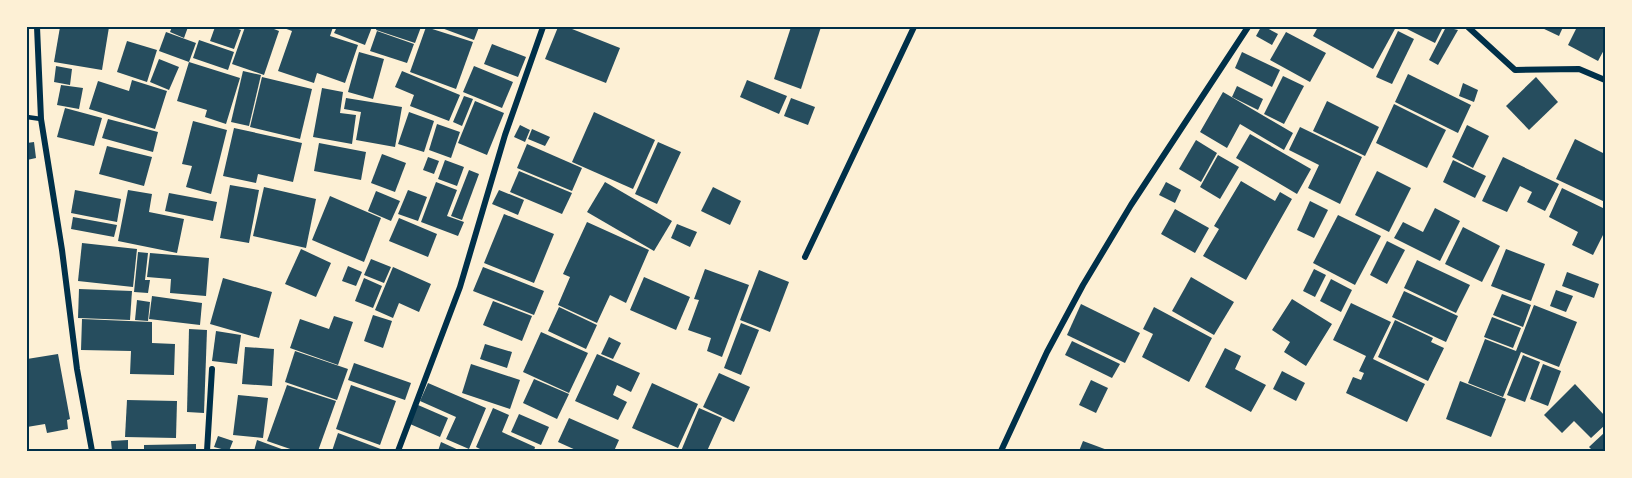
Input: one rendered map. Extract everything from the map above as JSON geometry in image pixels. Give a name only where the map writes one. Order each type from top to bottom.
[{"type":"street","points":[[37,27],[40,119],[62,250],[77,369],[92,451]]},
{"type":"street","points":[[398,451],[460,287],[505,135],[543,27]]},
{"type":"street","points":[[805,257],[914,27]]},
{"type":"street","points":[[1001,451],[1047,352],[1083,285],[1138,195],[1248,27]]},
{"type":"street","points":[[1468,27],[1515,70],[1579,69],[1605,80]]},
{"type":"street","points":[[207,451],[212,369]]},
{"type":"lane","points":[[27,117],[40,119]]},
{"type":"building","points":[[60,27],[109,27],[102,70],[54,62]]},
{"type":"building","points":[[172,27],[188,27],[184,38],[170,32]]},
{"type":"building","points":[[215,27],[233,27],[241,30],[234,49],[210,41]]},
{"type":"building","points":[[245,27],[269,27],[279,31],[264,75],[232,64]]},
{"type":"building","points":[[281,27],[333,27],[330,36],[358,45],[345,83],[317,73],[314,83],[278,71],[292,31]]},
{"type":"building","points":[[337,27],[372,27],[365,45],[334,33]]},
{"type":"building","points":[[377,27],[421,27],[415,43],[376,30]]},
{"type":"building","points":[[426,27],[473,42],[456,89],[410,72]]},
{"type":"building","points":[[439,27],[479,27],[474,40]]},
{"type":"building","points":[[558,27],[567,27],[620,48],[606,83],[545,59]]},
{"type":"building","points":[[791,27],[821,27],[801,89],[774,79]]},
{"type":"building","points":[[1261,27],[1278,34],[1272,45],[1256,36]]},
{"type":"building","points":[[1318,27],[1396,27],[1373,69],[1313,36]]},
{"type":"building","points":[[1403,27],[1443,27],[1435,43]]},
{"type":"building","points":[[1446,27],[1458,30],[1438,65],[1429,60]]},
{"type":"building","points":[[1540,27],[1563,27],[1559,36]]},
{"type":"building","points":[[1577,27],[1605,27],[1605,48],[1598,61],[1568,45]]},
{"type":"building","points":[[377,31],[414,44],[407,63],[370,51]]},
{"type":"building","points":[[1398,31],[1414,39],[1392,84],[1376,77]]},
{"type":"building","points":[[166,32],[196,43],[189,62],[159,51]]},
{"type":"building","points":[[1286,32],[1326,53],[1310,82],[1270,60]]},
{"type":"building","points":[[199,40],[234,52],[228,70],[193,58]]},
{"type":"building","points":[[127,41],[157,50],[147,82],[117,72]]},
{"type":"building","points":[[492,44],[526,57],[518,77],[484,64]]},
{"type":"building","points":[[359,52],[384,59],[373,99],[348,92]]},
{"type":"building","points":[[1242,52],[1280,70],[1272,87],[1235,68]]},
{"type":"building","points":[[159,59],[179,67],[169,90],[150,82]]},
{"type":"building","points":[[189,62],[240,78],[226,124],[205,117],[207,110],[177,101]]},
{"type":"building","points":[[56,66],[72,69],[70,85],[54,82]]},
{"type":"building","points":[[474,66],[513,82],[502,108],[463,92]]},
{"type":"building","points":[[243,71],[261,75],[249,126],[231,122]]},
{"type":"building","points":[[402,71],[460,95],[449,121],[410,106],[414,95],[395,87]]},
{"type":"building","points":[[1408,74],[1471,105],[1458,133],[1395,102]]},
{"type":"building","points":[[1283,76],[1304,86],[1284,124],[1264,114]]},
{"type":"building","points":[[262,77],[312,89],[300,139],[250,127]]},
{"type":"building","points":[[1536,77],[1558,102],[1529,130],[1506,106]]},
{"type":"building","points":[[132,80],[167,91],[155,129],[89,109],[98,81],[129,91]]},
{"type":"building","points":[[747,80],[787,96],[779,114],[740,97]]},
{"type":"building","points":[[1463,83],[1478,90],[1474,102],[1459,96]]},
{"type":"building","points":[[61,85],[83,88],[79,109],[57,105]]},
{"type":"building","points":[[1237,86],[1263,99],[1258,110],[1232,97]]},
{"type":"building","points":[[322,88],[343,92],[340,113],[356,115],[352,144],[313,137]]},
{"type":"building","points":[[1223,92],[1293,133],[1284,150],[1240,124],[1227,148],[1200,132]]},
{"type":"building","points":[[464,96],[473,99],[462,126],[453,122]]},
{"type":"building","points":[[346,98],[402,107],[395,147],[356,140],[361,112],[344,109]]},
{"type":"building","points":[[791,98],[815,107],[808,125],[784,116]]},
{"type":"building","points":[[475,101],[504,113],[487,155],[458,143]]},
{"type":"building","points":[[1327,101],[1379,127],[1365,156],[1313,131]]},
{"type":"building","points":[[1394,104],[1446,130],[1427,168],[1376,143]]},
{"type":"building","points":[[65,108],[102,118],[94,146],[57,137]]},
{"type":"building","points":[[409,112],[434,121],[424,152],[398,144]]},
{"type":"building","points":[[594,112],[655,140],[633,189],[572,162]]},
{"type":"building","points":[[108,119],[158,132],[153,152],[102,138]]},
{"type":"building","points":[[193,121],[227,130],[211,194],[186,187],[192,166],[182,164]]},
{"type":"building","points":[[437,124],[460,132],[451,158],[429,150]]},
{"type":"building","points":[[520,125],[530,130],[525,142],[514,137]]},
{"type":"building","points":[[1467,125],[1489,136],[1473,168],[1452,157]]},
{"type":"building","points":[[1300,127],[1362,157],[1340,204],[1308,188],[1319,165],[1289,150]]},
{"type":"building","points":[[234,128],[302,143],[293,182],[258,174],[256,183],[223,176]]},
{"type":"building","points":[[532,129],[550,137],[545,146],[528,139]]},
{"type":"building","points":[[1250,134],[1311,169],[1297,194],[1236,158]]},
{"type":"building","points":[[1575,139],[1605,154],[1605,202],[1556,179]]},
{"type":"building","points":[[1196,140],[1217,153],[1201,182],[1179,169]]},
{"type":"building","points":[[34,142],[36,158],[27,160],[27,143]]},
{"type":"building","points":[[658,142],[681,152],[657,204],[635,194]]},
{"type":"building","points":[[319,143],[366,152],[361,180],[314,171]]},
{"type":"building","points":[[527,144],[582,168],[572,191],[517,168]]},
{"type":"building","points":[[107,146],[152,157],[144,186],[99,174]]},
{"type":"building","points":[[382,154],[406,163],[395,192],[371,183]]},
{"type":"building","points":[[1218,155],[1239,167],[1220,199],[1200,187]]},
{"type":"building","points":[[428,157],[439,161],[434,174],[423,170]]},
{"type":"building","points":[[1503,157],[1559,184],[1545,211],[1527,202],[1532,192],[1520,186],[1507,212],[1482,201]]},
{"type":"building","points":[[445,160],[464,167],[457,186],[438,179]]},
{"type":"building","points":[[1453,160],[1486,176],[1475,198],[1443,182]]},
{"type":"building","points":[[469,170],[479,174],[462,220],[451,216]]},
{"type":"building","points":[[519,171],[572,193],[562,214],[510,192]]},
{"type":"building","points":[[1377,171],[1411,188],[1389,232],[1355,215]]},
{"type":"building","points":[[1241,181],[1275,201],[1280,192],[1292,199],[1246,280],[1203,256],[1219,229],[1214,226]]},
{"type":"building","points":[[436,182],[457,190],[447,216],[464,222],[458,236],[421,222]]},
{"type":"building","points":[[605,182],[672,221],[654,251],[587,212]]},
{"type":"building","points":[[1166,182],[1181,190],[1175,203],[1159,195]]},
{"type":"building","points":[[230,185],[259,190],[249,243],[220,238]]},
{"type":"building","points":[[264,187],[316,199],[306,248],[253,236]]},
{"type":"building","points":[[713,187],[741,201],[730,225],[701,211]]},
{"type":"building","points":[[1562,188],[1605,209],[1605,231],[1593,255],[1572,245],[1578,232],[1549,217]]},
{"type":"building","points":[[75,190],[121,199],[117,222],[71,213]]},
{"type":"building","points":[[128,190],[152,194],[149,212],[184,219],[177,253],[118,241]]},
{"type":"building","points":[[408,190],[427,197],[418,221],[398,214]]},
{"type":"building","points":[[499,190],[524,200],[518,215],[492,204]]},
{"type":"building","points":[[376,191],[400,201],[391,221],[368,211]]},
{"type":"building","points":[[169,193],[217,202],[213,221],[165,211]]},
{"type":"building","points":[[330,196],[381,218],[364,262],[312,240]]},
{"type":"building","points":[[1310,201],[1328,210],[1314,238],[1297,230]]},
{"type":"building","points":[[1435,208],[1460,221],[1440,261],[1394,238],[1403,222],[1423,232]]},
{"type":"building","points":[[1175,209],[1209,228],[1195,253],[1161,234]]},
{"type":"building","points":[[504,214],[554,234],[534,283],[484,263]]},
{"type":"building","points":[[1338,215],[1381,236],[1355,285],[1313,263]]},
{"type":"building","points":[[73,217],[117,225],[114,237],[71,229]]},
{"type":"building","points":[[399,218],[437,234],[428,257],[389,241]]},
{"type":"building","points":[[587,222],[649,250],[626,303],[610,295],[597,323],[558,305],[570,277],[563,274]]},
{"type":"building","points":[[677,224],[697,232],[690,247],[671,238]]},
{"type":"building","points":[[1463,227],[1500,246],[1482,282],[1445,264]]},
{"type":"building","points":[[1387,241],[1405,250],[1387,284],[1370,275]]},
{"type":"building","points":[[82,243],[137,249],[133,287],[78,281]]},
{"type":"building","points":[[301,249],[331,263],[316,297],[285,284]]},
{"type":"building","points":[[1506,249],[1545,264],[1531,301],[1491,286]]},
{"type":"building","points":[[138,252],[148,253],[145,280],[150,280],[148,293],[134,292]]},
{"type":"building","points":[[150,253],[209,258],[206,296],[170,293],[171,279],[147,277]]},
{"type":"building","points":[[371,259],[391,267],[384,283],[364,275]]},
{"type":"building","points":[[1417,260],[1470,285],[1456,313],[1404,288]]},
{"type":"building","points":[[348,266],[362,272],[356,286],[342,281]]},
{"type":"building","points":[[393,267],[431,284],[419,312],[399,303],[393,318],[375,310]]},
{"type":"building","points":[[483,267],[544,291],[534,315],[473,291]]},
{"type":"building","points":[[705,269],[749,285],[722,357],[707,351],[711,338],[688,330],[699,300],[694,299]]},
{"type":"building","points":[[1314,269],[1326,275],[1315,297],[1303,291]]},
{"type":"building","points":[[759,270],[789,282],[770,332],[740,320]]},
{"type":"building","points":[[1567,272],[1599,284],[1594,298],[1562,286]]},
{"type":"building","points":[[644,277],[690,297],[676,330],[630,310]]},
{"type":"building","points":[[1191,277],[1234,302],[1214,335],[1172,311]]},
{"type":"building","points":[[223,278],[272,292],[259,338],[210,324]]},
{"type":"building","points":[[364,278],[382,286],[373,308],[355,301]]},
{"type":"building","points":[[1331,279],[1352,290],[1341,312],[1320,301]]},
{"type":"building","points":[[79,289],[132,291],[130,320],[78,318]]},
{"type":"building","points":[[1556,290],[1573,296],[1566,312],[1550,306]]},
{"type":"building","points":[[1404,291],[1458,316],[1446,342],[1392,317]]},
{"type":"building","points":[[1502,294],[1531,305],[1523,327],[1493,315]]},
{"type":"building","points":[[152,296],[202,303],[200,325],[149,319]]},
{"type":"building","points":[[1292,299],[1332,324],[1306,366],[1284,352],[1290,342],[1272,330]]},
{"type":"building","points":[[137,300],[150,302],[148,321],[135,320]]},
{"type":"building","points":[[493,301],[532,316],[522,341],[483,325]]},
{"type":"building","points":[[1351,303],[1391,322],[1373,359],[1425,384],[1407,422],[1346,393],[1353,377],[1361,380],[1364,373],[1359,371],[1366,356],[1333,340]]},
{"type":"building","points":[[1081,304],[1140,333],[1125,363],[1067,335]]},
{"type":"building","points":[[1534,305],[1577,322],[1559,367],[1521,352],[1503,397],[1468,383],[1485,339],[1516,351]]},
{"type":"building","points":[[559,307],[597,325],[586,349],[548,331]]},
{"type":"building","points":[[1154,307],[1212,338],[1189,382],[1142,357],[1153,334],[1143,329]]},
{"type":"building","points":[[373,315],[392,321],[383,348],[364,341]]},
{"type":"building","points":[[334,316],[353,322],[338,365],[290,348],[300,319],[329,329]]},
{"type":"building","points":[[1492,317],[1521,328],[1513,348],[1484,337]]},
{"type":"building","points":[[82,319],[152,322],[152,343],[175,344],[174,375],[130,374],[131,351],[81,350]]},
{"type":"building","points":[[1395,320],[1433,338],[1431,342],[1444,348],[1428,381],[1378,357]]},
{"type":"building","points":[[741,323],[759,330],[741,375],[724,368]]},
{"type":"building","points":[[189,329],[207,330],[204,413],[187,412]]},
{"type":"building","points":[[216,331],[241,335],[237,364],[212,361]]},
{"type":"building","points":[[541,332],[588,353],[569,393],[523,372]]},
{"type":"building","points":[[609,337],[621,343],[613,359],[601,354]]},
{"type":"building","points":[[1072,341],[1120,364],[1112,378],[1065,355]]},
{"type":"building","points":[[485,344],[512,352],[507,368],[480,359]]},
{"type":"building","points":[[245,347],[274,349],[272,386],[242,384]]},
{"type":"building","points":[[1225,348],[1241,356],[1235,369],[1266,385],[1251,412],[1205,387]]},
{"type":"building","points":[[295,351],[348,369],[337,400],[285,382]]},
{"type":"building","points":[[58,354],[70,419],[67,420],[68,429],[47,433],[45,424],[27,427],[27,359]]},
{"type":"building","points":[[597,354],[640,373],[631,392],[617,385],[613,395],[627,402],[618,420],[575,401]]},
{"type":"building","points":[[1523,355],[1540,362],[1525,402],[1507,395]]},
{"type":"building","points":[[354,363],[411,383],[405,400],[348,380]]},
{"type":"building","points":[[471,364],[520,380],[510,409],[462,393]]},
{"type":"building","points":[[1543,364],[1561,371],[1548,406],[1530,399]]},
{"type":"building","points":[[1282,371],[1305,383],[1296,401],[1273,389]]},
{"type":"building","points":[[719,373],[750,387],[734,422],[703,407]]},
{"type":"building","points":[[534,379],[569,394],[557,419],[523,403]]},
{"type":"building","points":[[1091,380],[1108,388],[1096,413],[1079,405]]},
{"type":"building","points":[[1460,381],[1506,399],[1491,437],[1446,419]]},
{"type":"building","points":[[428,383],[486,408],[469,449],[446,439],[456,417],[420,401]]},
{"type":"building","points":[[652,383],[698,404],[678,448],[632,428]]},
{"type":"building","points":[[1575,384],[1605,416],[1605,425],[1591,438],[1574,421],[1562,433],[1544,415]]},
{"type":"building","points":[[287,385],[336,401],[318,451],[296,451],[267,441]]},
{"type":"building","points":[[351,385],[396,401],[380,445],[336,429]]},
{"type":"building","points":[[238,395],[268,398],[263,438],[233,435]]},
{"type":"building","points":[[127,400],[177,401],[176,438],[125,437]]},
{"type":"building","points":[[418,405],[448,418],[440,437],[410,424]]},
{"type":"building","points":[[493,408],[509,415],[502,432],[535,447],[534,451],[484,451],[476,447]]},
{"type":"building","points":[[699,408],[722,418],[707,451],[681,451]]},
{"type":"building","points":[[519,414],[549,427],[541,445],[511,432]]},
{"type":"building","points":[[569,418],[619,440],[614,451],[578,451],[558,442]]},
{"type":"building","points":[[1605,432],[1605,451],[1593,451],[1589,447]]},
{"type":"building","points":[[338,433],[386,451],[332,451]]},
{"type":"building","points":[[218,436],[233,441],[229,451],[214,447]]},
{"type":"building","points":[[128,440],[128,451],[112,451],[111,441]]},
{"type":"building","points":[[257,440],[287,451],[254,451]]},
{"type":"building","points":[[1083,441],[1110,451],[1079,451]]},
{"type":"building","points":[[441,442],[461,451],[438,451]]},
{"type":"building","points":[[196,444],[196,451],[144,451],[144,445]]}]
